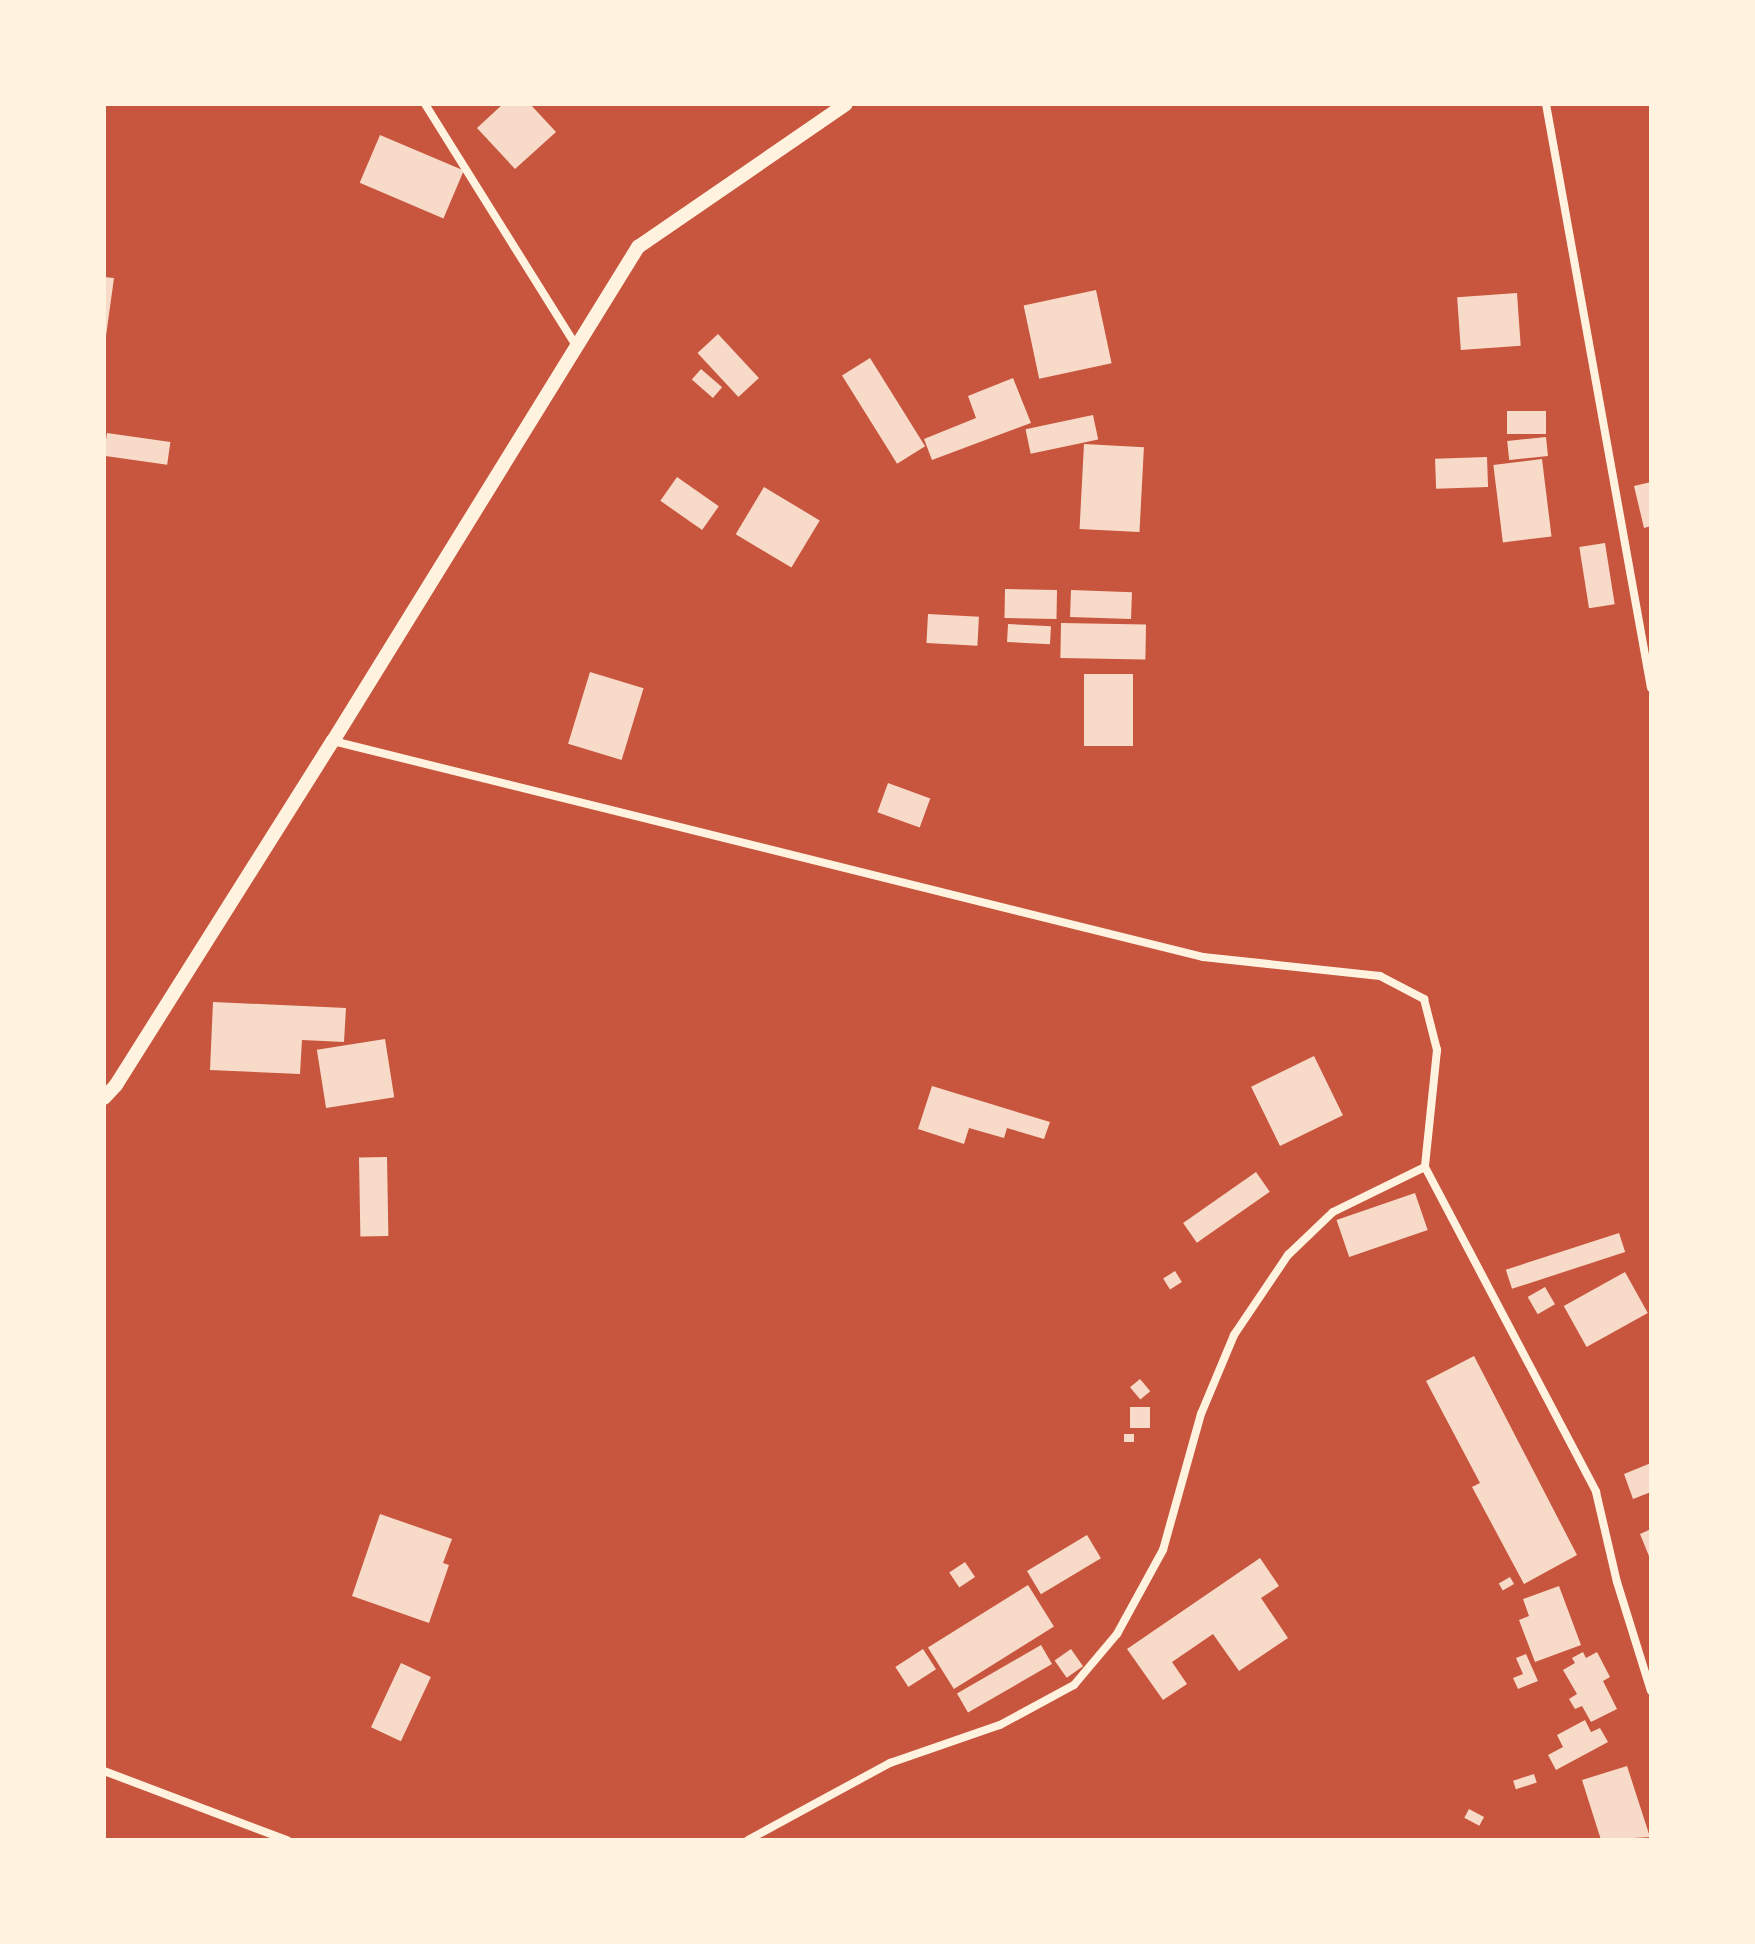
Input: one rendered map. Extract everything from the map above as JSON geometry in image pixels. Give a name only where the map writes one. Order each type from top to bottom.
[{"type":"street","points":[[425,104],[577,347]]},
{"type":"street","points":[[104,1098],[116,1085],[333,741],[638,247],[846,104]]},
{"type":"street","points":[[1546,104],[1651,688]]},
{"type":"street","points":[[333,741],[1203,957],[1380,976],[1424,999],[1437,1050],[1425,1167],[1596,1492],[1617,1582],[1651,1691]]},
{"type":"street","points":[[748,1840],[890,1763],[1000,1725],[1074,1685],[1117,1634],[1163,1550],[1207,1401],[1234,1335],[1288,1255],[1333,1212],[1425,1167]]},
{"type":"street","points":[[104,1771],[287,1840]]},
{"type":"building","points":[[503,104],[530,104],[556,132],[515,169],[477,128]]},
{"type":"building","points":[[380,135],[464,171],[443,218],[360,183]]},
{"type":"building","points":[[104,277],[114,278],[106,336],[104,335]]},
{"type":"building","points":[[1096,290],[1112,363],[1039,379],[1024,305]]},
{"type":"building","points":[[1517,293],[1521,346],[1461,350],[1457,297]]},
{"type":"building","points":[[718,334],[759,378],[738,397],[698,353]]},
{"type":"building","points":[[870,358],[925,446],[897,464],[842,375]]},
{"type":"building","points":[[701,369],[722,387],[713,398],[692,380]]},
{"type":"building","points":[[1013,378],[1031,423],[932,460],[924,439],[976,418],[968,396]]},
{"type":"building","points":[[1507,411],[1546,411],[1546,434],[1507,434]]},
{"type":"building","points":[[1093,415],[1098,439],[1031,454],[1026,429]]},
{"type":"building","points":[[107,433],[170,442],[167,465],[104,456]]},
{"type":"building","points":[[1546,437],[1548,456],[1509,460],[1507,441]]},
{"type":"building","points":[[1084,444],[1144,447],[1139,532],[1080,529]]},
{"type":"building","points":[[1487,457],[1488,487],[1436,489],[1435,459]]},
{"type":"building","points":[[1542,459],[1552,536],[1503,542],[1493,465]]},
{"type":"building","points":[[677,477],[719,506],[702,530],[660,501]]},
{"type":"building","points":[[1651,482],[1651,526],[1644,528],[1634,486]]},
{"type":"building","points":[[764,487],[820,520],[791,568],[736,534]]},
{"type":"building","points":[[1605,543],[1615,604],[1589,608],[1579,547]]},
{"type":"building","points":[[1005,589],[1057,590],[1056,619],[1004,618]]},
{"type":"building","points":[[1071,590],[1132,592],[1131,619],[1070,617]]},
{"type":"building","points":[[928,614],[979,617],[977,646],[926,643]]},
{"type":"building","points":[[1061,623],[1146,624],[1145,659],[1060,658]]},
{"type":"building","points":[[1008,624],[1051,626],[1050,644],[1007,642]]},
{"type":"building","points":[[590,672],[644,688],[622,760],[568,744]]},
{"type":"building","points":[[1084,674],[1133,674],[1133,746],[1084,746]]},
{"type":"building","points":[[888,783],[930,798],[920,828],[877,812]]},
{"type":"building","points":[[213,1002],[346,1008],[344,1042],[302,1040],[300,1074],[210,1070]]},
{"type":"building","points":[[385,1039],[394,1097],[326,1108],[317,1050]]},
{"type":"building","points":[[1314,1056],[1343,1115],[1280,1146],[1251,1087]]},
{"type":"building","points":[[932,1086],[1050,1122],[1044,1139],[1007,1128],[1004,1138],[969,1128],[964,1144],[918,1129]]},
{"type":"building","points":[[359,1157],[387,1157],[388,1236],[360,1236]]},
{"type":"building","points":[[1256,1172],[1270,1192],[1197,1243],[1183,1223]]},
{"type":"building","points":[[1415,1193],[1428,1230],[1349,1257],[1337,1220]]},
{"type":"building","points":[[1619,1233],[1625,1252],[1512,1289],[1506,1270]]},
{"type":"building","points":[[1175,1271],[1182,1282],[1170,1289],[1163,1278]]},
{"type":"building","points":[[1625,1272],[1648,1313],[1587,1347],[1564,1306]]},
{"type":"building","points":[[1545,1287],[1555,1304],[1538,1314],[1528,1297]]},
{"type":"building","points":[[1474,1356],[1577,1555],[1524,1584],[1472,1487],[1480,1483],[1426,1381]]},
{"type":"building","points":[[1140,1379],[1150,1391],[1140,1400],[1130,1387]]},
{"type":"building","points":[[1130,1407],[1150,1407],[1150,1428],[1130,1428]]},
{"type":"building","points":[[1124,1434],[1134,1434],[1134,1442],[1124,1442]]},
{"type":"building","points":[[1651,1463],[1651,1492],[1633,1499],[1624,1474]]},
{"type":"building","points":[[380,1514],[452,1539],[443,1563],[449,1565],[429,1623],[352,1596]]},
{"type":"building","points":[[1651,1529],[1651,1561],[1640,1534]]},
{"type":"building","points":[[1087,1535],[1101,1558],[1041,1594],[1027,1571]]},
{"type":"building","points":[[1260,1558],[1279,1586],[1261,1598],[1288,1638],[1239,1671],[1213,1634],[1172,1662],[1187,1684],[1163,1700],[1127,1649]]},
{"type":"building","points":[[965,1562],[975,1577],[959,1588],[949,1573]]},
{"type":"building","points":[[1510,1577],[1514,1584],[1503,1590],[1499,1584]]},
{"type":"building","points":[[1028,1585],[1054,1627],[954,1689],[928,1648]]},
{"type":"building","points":[[1559,1586],[1581,1645],[1535,1662],[1519,1620],[1529,1616],[1523,1599]]},
{"type":"building","points":[[1041,1645],[1052,1664],[968,1713],[957,1694]]},
{"type":"building","points":[[923,1649],[936,1669],[908,1687],[895,1667]]},
{"type":"building","points":[[1071,1649],[1083,1666],[1067,1678],[1055,1660]]},
{"type":"building","points":[[1583,1652],[1586,1658],[1597,1652],[1610,1677],[1603,1681],[1617,1709],[1591,1722],[1582,1706],[1575,1709],[1569,1699],[1577,1694],[1563,1670],[1575,1663],[1572,1658]]},
{"type":"building","points":[[1526,1654],[1538,1681],[1518,1689],[1513,1678],[1523,1674],[1516,1658]]},
{"type":"building","points":[[401,1663],[431,1677],[401,1741],[371,1727]]},
{"type":"building","points":[[1585,1720],[1591,1732],[1600,1728],[1608,1742],[1556,1770],[1548,1755],[1563,1747],[1557,1735]]},
{"type":"building","points":[[1627,1766],[1650,1837],[1601,1840],[1582,1780]]},
{"type":"building","points":[[1534,1774],[1537,1783],[1516,1789],[1513,1781]]},
{"type":"building","points":[[1469,1809],[1484,1817],[1479,1826],[1464,1818]]}]
